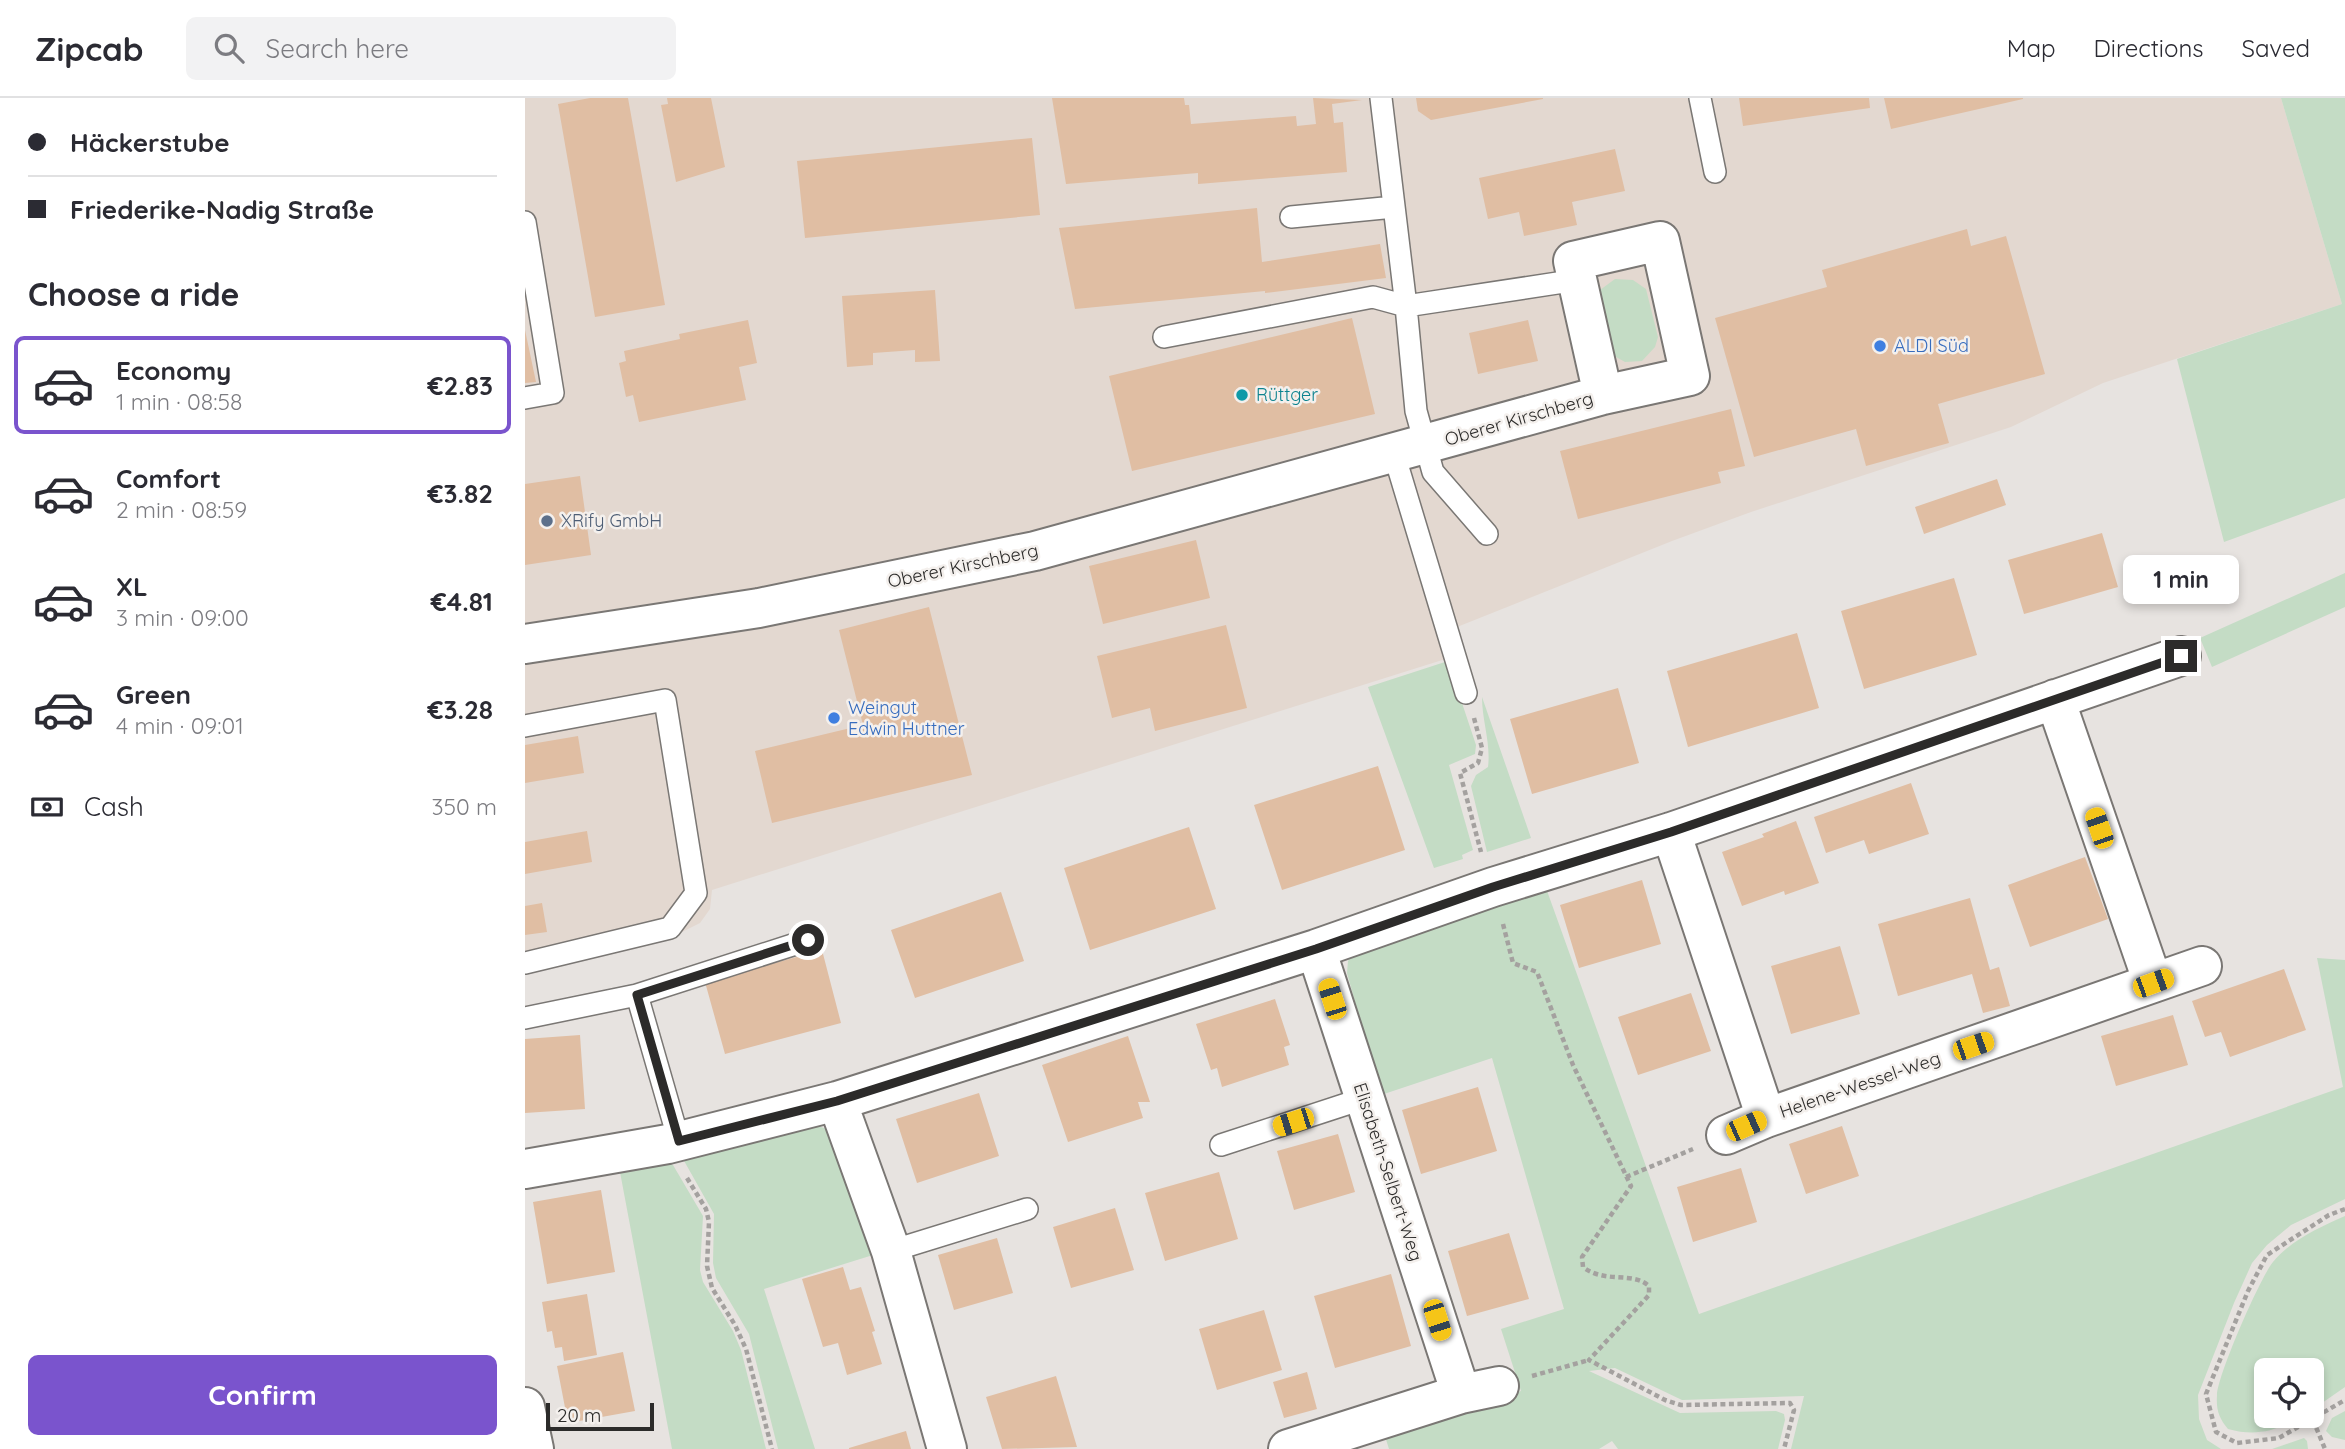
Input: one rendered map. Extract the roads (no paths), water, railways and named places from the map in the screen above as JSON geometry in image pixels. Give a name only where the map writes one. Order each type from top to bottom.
[{"type":"street","name":"Oberer Kirschberg","points":[[525,644],[759,608],[1035,551],[1603,396],[1690,376],[1660,241],[1573,261],[1603,396]]},
{"type":"street","points":[[525,1169],[673,1143],[837,1101],[1316,949],[1493,887],[1671,832],[2181,656]]},
{"type":"street","points":[[2055,699],[2153,983]]},
{"type":"street","name":"Helene-Wessel-Weg","points":[[1671,832],[1766,1118]]},
{"type":"street","name":"Elisabeth-Selbert-Weg","points":[[1316,949],[1461,1394]]},
{"type":"street","name":"Helene-Wessel-Weg","points":[[1726,1135],[1766,1118],[2201,966]]},
{"type":"street","points":[[837,1101],[891,1251],[947,1449]]},
{"type":"street","points":[[1288,1449],[1461,1394],[1499,1386]]},
{"type":"street","points":[[525,1408],[534,1449]]},
{"type":"lane","points":[[1381,98],[1416,411],[1410,449],[1466,693]]},
{"type":"lane","points":[[1700,98],[1715,172]]},
{"type":"lane","points":[[1291,217],[1394,206]]},
{"type":"lane","points":[[525,222],[553,393],[525,398]]},
{"type":"lane","points":[[1164,337],[1373,297],[1406,306],[1577,280]]},
{"type":"lane","points":[[1410,449],[1487,534]]},
{"type":"lane","points":[[525,726],[665,700],[697,892],[670,928],[525,963]]},
{"type":"lane","points":[[525,1018],[637,995],[808,940]]},
{"type":"lane","points":[[637,995],[673,1143]]},
{"type":"lane","points":[[1221,1145],[1365,1098]]},
{"type":"lane","points":[[891,1251],[1027,1209]]},
{"type":"place","name":"ALDI Süd","points":[[1880,346]]},
{"type":"place","name":"Rüttger","points":[[1242,395]]},
{"type":"place","name":"XRify GmbH","points":[[547,521]]},
{"type":"place","name":"Weingut Edwin Huttner","points":[[834,718]]}]
